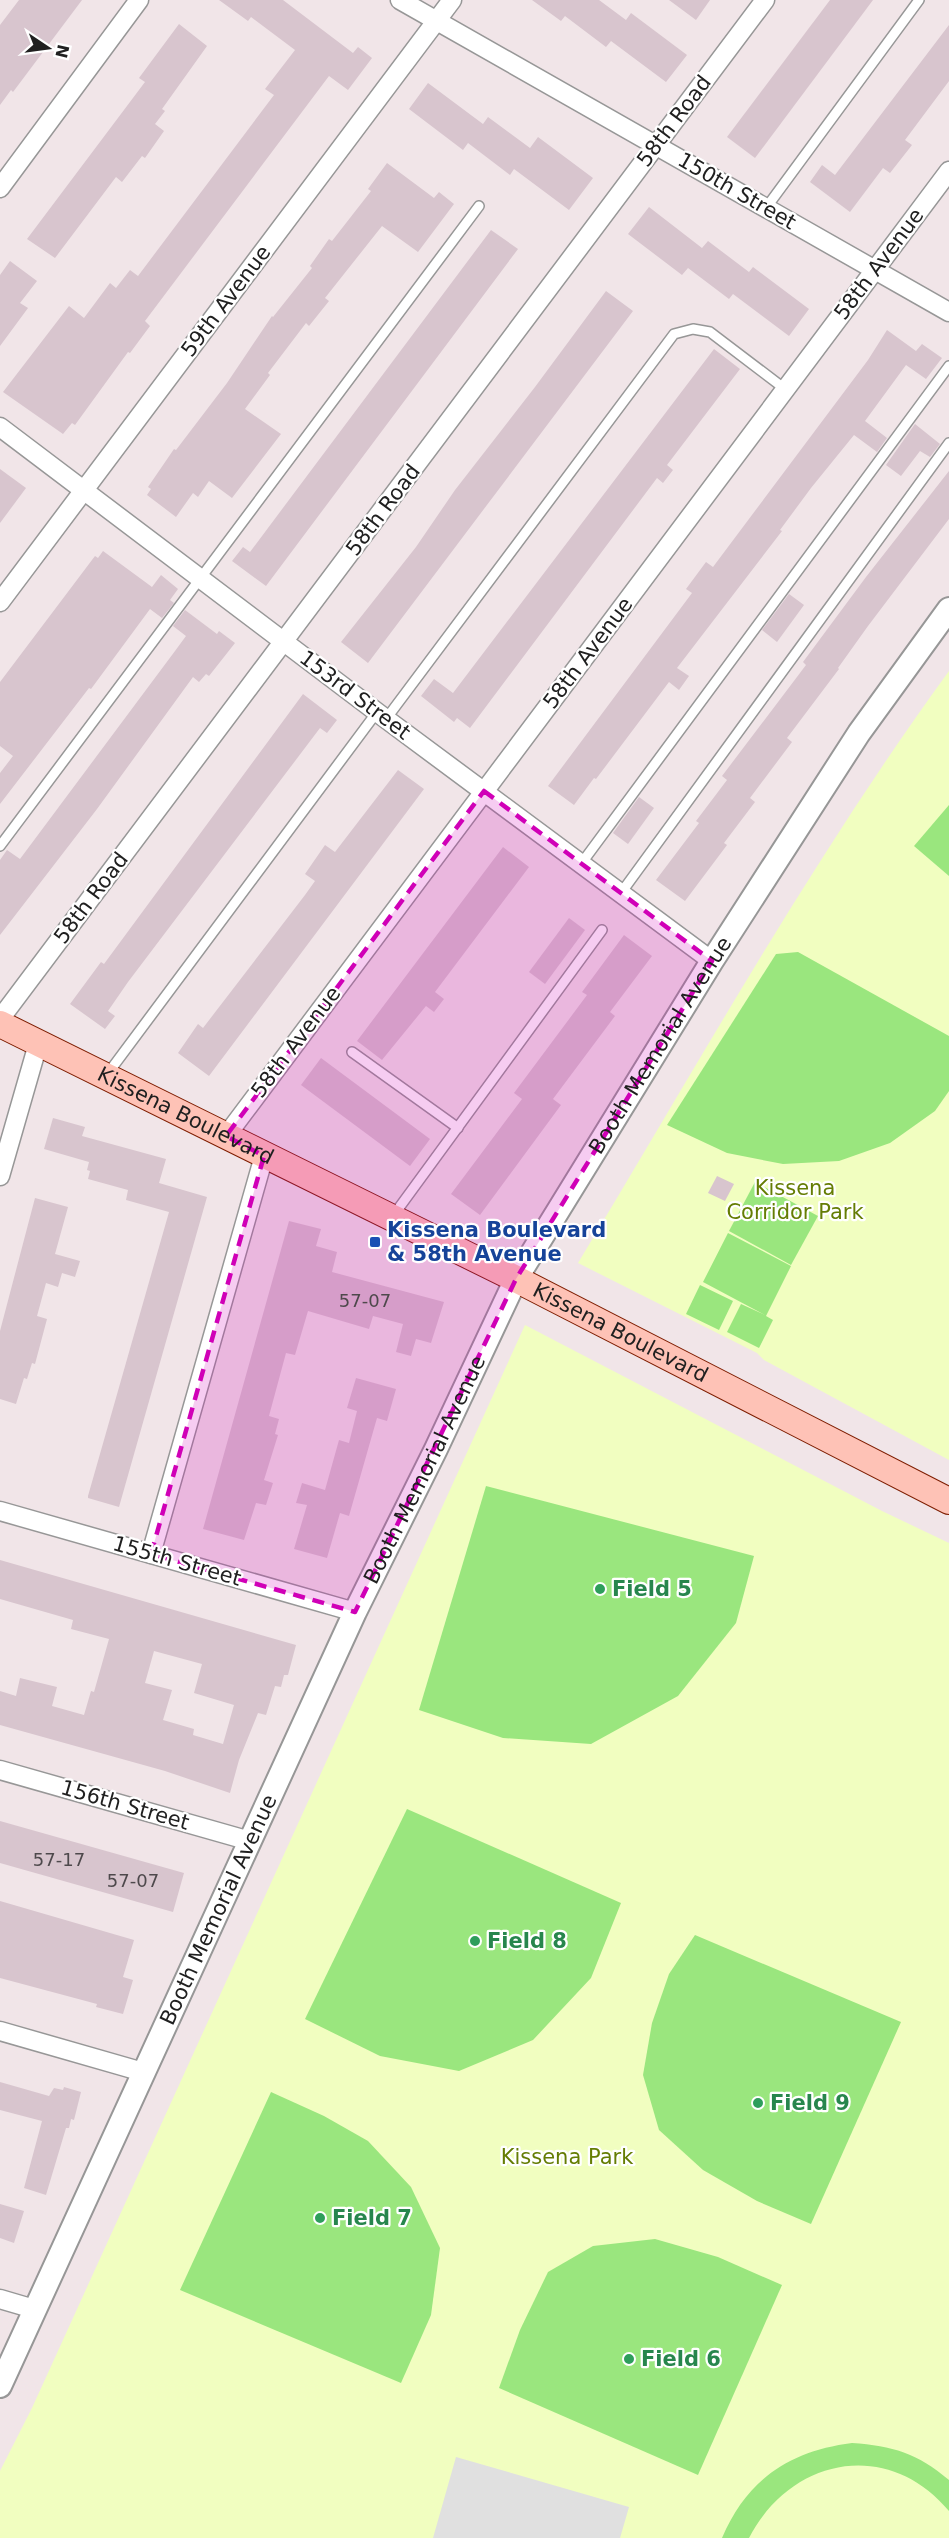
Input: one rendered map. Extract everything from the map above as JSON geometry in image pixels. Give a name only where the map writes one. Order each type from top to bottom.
[{"type":"main road","name":"Kissena Boulevard","points":[[0,1022],[38,1044],[516,1279],[949,1501]]},
{"type":"street","points":[[0,188],[139,0]]},
{"type":"street","name":"150th Street","points":[[400,0],[949,312]]},
{"type":"street","name":"59th Avenue","points":[[0,602],[452,0]]},
{"type":"street","name":"58th Road","points":[[0,1022],[765,0]]},
{"type":"street","name":"58th Avenue","points":[[226,1136],[949,171]]},
{"type":"street","name":"153rd Street","points":[[0,427],[381,715],[712,961]]},
{"type":"street","name":"Booth Memorial Avenue","points":[[0,2386],[355,1612],[436,1449],[516,1279],[712,961],[859,733],[949,609]]},
{"type":"street","points":[[0,1176],[38,1044]]},
{"type":"street","points":[[151,1554],[264,1156]]},
{"type":"street","name":"155th Street","points":[[0,1511],[355,1612]]},
{"type":"street","name":"156th Street","points":[[0,1770],[250,1841]]},
{"type":"street","points":[[0,2031],[143,2072]]},
{"type":"street","points":[[0,2300],[34,2309]]},
{"type":"lane","points":[[766,208],[919,0]]},
{"type":"lane","points":[[0,846],[479,206]]},
{"type":"lane","points":[[105,1077],[674,334],[693,330],[710,332],[785,389]]},
{"type":"lane","points":[[581,864],[949,366]]},
{"type":"lane","points":[[621,893],[949,443]]},
{"type":"lane","points":[[392,1218],[602,930]]},
{"type":"lane","points":[[352,1052],[458,1128]]},
{"type":"highlighted area","points":[[484,791],[712,961],[516,1279],[355,1612],[151,1554],[264,1156],[226,1136]]},
{"type":"green space","name":"Kissena Corridor Park","points":[[949,671],[949,1460],[764,1360],[757,1353],[578,1263],[803,888],[899,742]]},
{"type":"green space","points":[[949,805],[949,876],[914,846]]},
{"type":"green space","points":[[798,952],[949,1036],[949,1091],[935,1111],[890,1143],[839,1161],[783,1164],[727,1153],[667,1125],[776,954]]},
{"type":"green space","points":[[755,1182],[818,1216],[791,1265],[729,1231]]},
{"type":"green space","points":[[728,1233],[791,1266],[766,1316],[773,1320],[759,1348],[727,1332],[741,1304],[765,1315],[703,1282]]},
{"type":"green space","points":[[700,1285],[733,1301],[719,1330],[686,1314]]},
{"type":"green space","name":"Kissena Park","points":[[525,1325],[882,1511],[949,1543],[949,2538],[0,2538],[0,2471],[32,2408]]},
{"type":"green space","name":"Field 5","points":[[486,1486],[754,1556],[736,1623],[678,1696],[591,1744],[503,1738],[419,1710]]},
{"type":"green space","name":"Field 8","points":[[407,1809],[621,1903],[591,1978],[533,2040],[459,2071],[380,2056],[305,2019]]},
{"type":"green space","name":"Field 9","points":[[695,1935],[901,2022],[811,2224],[757,2201],[703,2170],[659,2130],[643,2075],[652,2023],[669,1974]]},
{"type":"green space","name":"Field 7","points":[[271,2092],[324,2116],[368,2141],[411,2187],[440,2248],[431,2315],[401,2383],[180,2290]]},
{"type":"green space","name":"Field 6","points":[[655,2239],[718,2257],[782,2285],[698,2475],[499,2388],[520,2330],[548,2272],[593,2246]]},
{"type":"green space","points":[[852,2443],[892,2449],[926,2463],[949,2480],[949,2511],[925,2488],[898,2473],[870,2466],[842,2467],[815,2475],[789,2489],[767,2511],[749,2538],[722,2538],[744,2499],[773,2471],[809,2453]]},
{"type":"shaded area","points":[[456,2457],[629,2507],[620,2538],[433,2538]]},
{"type":"building","points":[[19,0],[82,0],[13,92],[11,90],[0,105],[0,25]]},
{"type":"building","points":[[219,0],[283,0],[353,53],[358,47],[372,58],[348,90],[329,76],[145,321],[150,326],[130,353],[128,352],[75,425],[72,423],[63,434],[3,392],[69,306],[84,318],[110,283],[116,288],[130,270],[138,276],[274,95],[265,89],[295,50],[251,17],[248,21]]},
{"type":"building","points":[[532,0],[599,0],[626,20],[631,13],[687,55],[666,82],[611,41],[606,47],[565,16],[561,21]]},
{"type":"building","points":[[669,0],[710,0],[696,20]]},
{"type":"building","points":[[830,0],[873,0],[755,158],[727,137]]},
{"type":"building","points":[[179,24],[207,46],[162,109],[165,111],[155,124],[164,131],[145,158],[142,156],[122,182],[116,177],[55,258],[27,239],[145,82],[139,78]]},
{"type":"building","points":[[949,25],[949,81],[905,140],[912,145],[890,173],[883,168],[850,212],[810,182],[822,165],[835,175]]},
{"type":"building","points":[[428,83],[483,124],[488,117],[530,148],[538,137],[593,178],[569,210],[514,169],[510,175],[468,143],[463,150],[409,109]]},
{"type":"building","points":[[387,163],[434,198],[439,192],[454,204],[418,252],[382,226],[325,298],[329,301],[309,326],[306,323],[268,373],[270,375],[245,409],[281,434],[232,498],[209,481],[198,497],[193,493],[176,517],[147,495],[151,489],[148,487],[174,449],[176,450],[227,383],[272,316],[312,268],[310,266],[329,239],[332,241],[371,191],[368,189]]},
{"type":"building","points":[[649,207],[702,248],[708,241],[749,272],[753,267],[809,309],[789,336],[733,294],[729,299],[688,268],[682,275],[628,234]]},
{"type":"building","points":[[491,230],[518,249],[266,586],[232,561],[243,547],[250,552]]},
{"type":"building","points":[[10,261],[37,281],[20,303],[28,308],[0,346],[0,275]]},
{"type":"building","points":[[606,291],[633,311],[368,663],[341,642],[416,547],[455,490]]},
{"type":"building","points":[[887,330],[916,351],[922,344],[942,358],[926,379],[906,365],[865,421],[887,438],[877,452],[854,435],[811,488],[780,530],[782,531],[677,668],[689,676],[679,690],[669,682],[574,805],[548,786],[692,593],[686,589],[706,562],[713,567],[868,360]]},
{"type":"building","points":[[714,349],[740,369],[667,465],[673,470],[663,483],[657,478],[470,728],[457,718],[454,722],[421,696],[434,679],[453,693]]},
{"type":"building","points":[[915,424],[940,444],[930,457],[920,451],[901,476],[886,465]]},
{"type":"building","points":[[0,469],[26,488],[0,523]]},
{"type":"building","points":[[949,471],[949,519],[787,738],[792,742],[750,798],[755,802],[724,843],[727,845],[685,901],[656,880],[699,823],[696,821],[727,780],[722,776],[806,665],[803,662]]},
{"type":"building","points":[[103,551],[152,587],[161,575],[178,589],[170,600],[174,603],[162,618],[150,609],[91,689],[89,688],[0,804],[0,773],[13,756],[0,746],[0,682],[95,556],[98,558]]},
{"type":"building","points":[[789,594],[804,605],[777,642],[762,630]]},
{"type":"building","points":[[185,610],[217,634],[219,631],[235,643],[209,676],[206,674],[199,682],[193,677],[97,809],[0,935],[0,860],[7,850],[20,859],[175,651],[186,636],[173,626]]},
{"type":"building","points":[[303,694],[337,720],[327,733],[320,728],[128,982],[108,1011],[115,1016],[105,1029],[70,1004],[101,962],[104,964]]},
{"type":"building","points":[[398,770],[424,789],[209,1076],[178,1053],[198,1024],[203,1028],[315,881],[305,874],[325,845],[335,852]]},
{"type":"building","points":[[639,797],[654,808],[628,844],[613,833]]},
{"type":"building","points":[[503,847],[529,867],[435,992],[444,999],[434,1012],[426,1006],[382,1060],[357,1041]]},
{"type":"building","points":[[569,918],[585,930],[545,984],[529,972]]},
{"type":"building","points":[[624,935],[652,956],[610,1012],[615,1016],[553,1099],[561,1105],[480,1215],[451,1194],[522,1099],[514,1093],[587,995],[582,992]]},
{"type":"building","points":[[321,1058],[430,1139],[410,1166],[301,1085]]},
{"type":"building","points":[[53,1118],[85,1127],[82,1136],[166,1159],[159,1183],[207,1197],[119,1507],[88,1498],[88,1496],[169,1212],[126,1200],[128,1190],[88,1179],[89,1162],[44,1149]]},
{"type":"building","points":[[717,1176],[734,1184],[725,1201],[708,1193]]},
{"type":"building","points":[[35,1198],[68,1207],[55,1254],[80,1261],[75,1277],[62,1273],[58,1287],[46,1283],[37,1316],[47,1319],[35,1364],[32,1363],[27,1379],[24,1378],[16,1404],[0,1399],[0,1331]]},
{"type":"building","points":[[289,1221],[321,1229],[316,1246],[337,1252],[332,1272],[444,1302],[431,1343],[416,1339],[411,1356],[396,1352],[403,1324],[373,1316],[369,1329],[308,1311],[295,1355],[286,1353],[269,1416],[279,1419],[275,1434],[278,1435],[264,1480],[273,1483],[266,1505],[256,1503],[244,1540],[203,1529]]},
{"type":"building","points":[[356,1378],[396,1389],[387,1421],[377,1418],[349,1516],[340,1513],[327,1558],[294,1549],[307,1505],[296,1503],[302,1483],[325,1490],[339,1440],[349,1443],[357,1411],[347,1408]]},
{"type":"building","points":[[0,1560],[296,1645],[288,1675],[284,1675],[281,1687],[275,1686],[266,1715],[258,1713],[239,1760],[230,1793],[165,1771],[0,1725],[0,1691],[16,1696],[20,1678],[57,1687],[52,1706],[84,1715],[91,1691],[94,1692],[109,1639],[71,1629],[73,1620],[0,1599]],"holes":[[[154,1651],[202,1664],[194,1693],[234,1705],[223,1744],[193,1735],[194,1729],[163,1720],[172,1690],[145,1683]]]},
{"type":"building","points":[[0,1821],[184,1873],[173,1912],[0,1863]]},
{"type":"building","points":[[0,1901],[134,1940],[123,1977],[133,1980],[123,2014],[96,2007],[97,2004],[0,1978]]},
{"type":"building","points":[[0,2082],[49,2096],[54,2088],[63,2090],[64,2087],[81,2092],[74,2120],[71,2119],[69,2128],[66,2128],[46,2195],[24,2188],[42,2121],[0,2110]]},
{"type":"building","points":[[0,2204],[24,2211],[14,2243],[0,2238]]},
{"type":"place","name":"Kissena Boulevard & 58th Avenue","points":[[375,1242]]},
{"type":"place","name":"Field 5","points":[[600,1589]]},
{"type":"place","name":"Field 8","points":[[475,1941]]},
{"type":"place","name":"Field 9","points":[[758,2103]]},
{"type":"place","name":"Field 7","points":[[320,2218]]},
{"type":"place","name":"Field 6","points":[[629,2359]]}]
